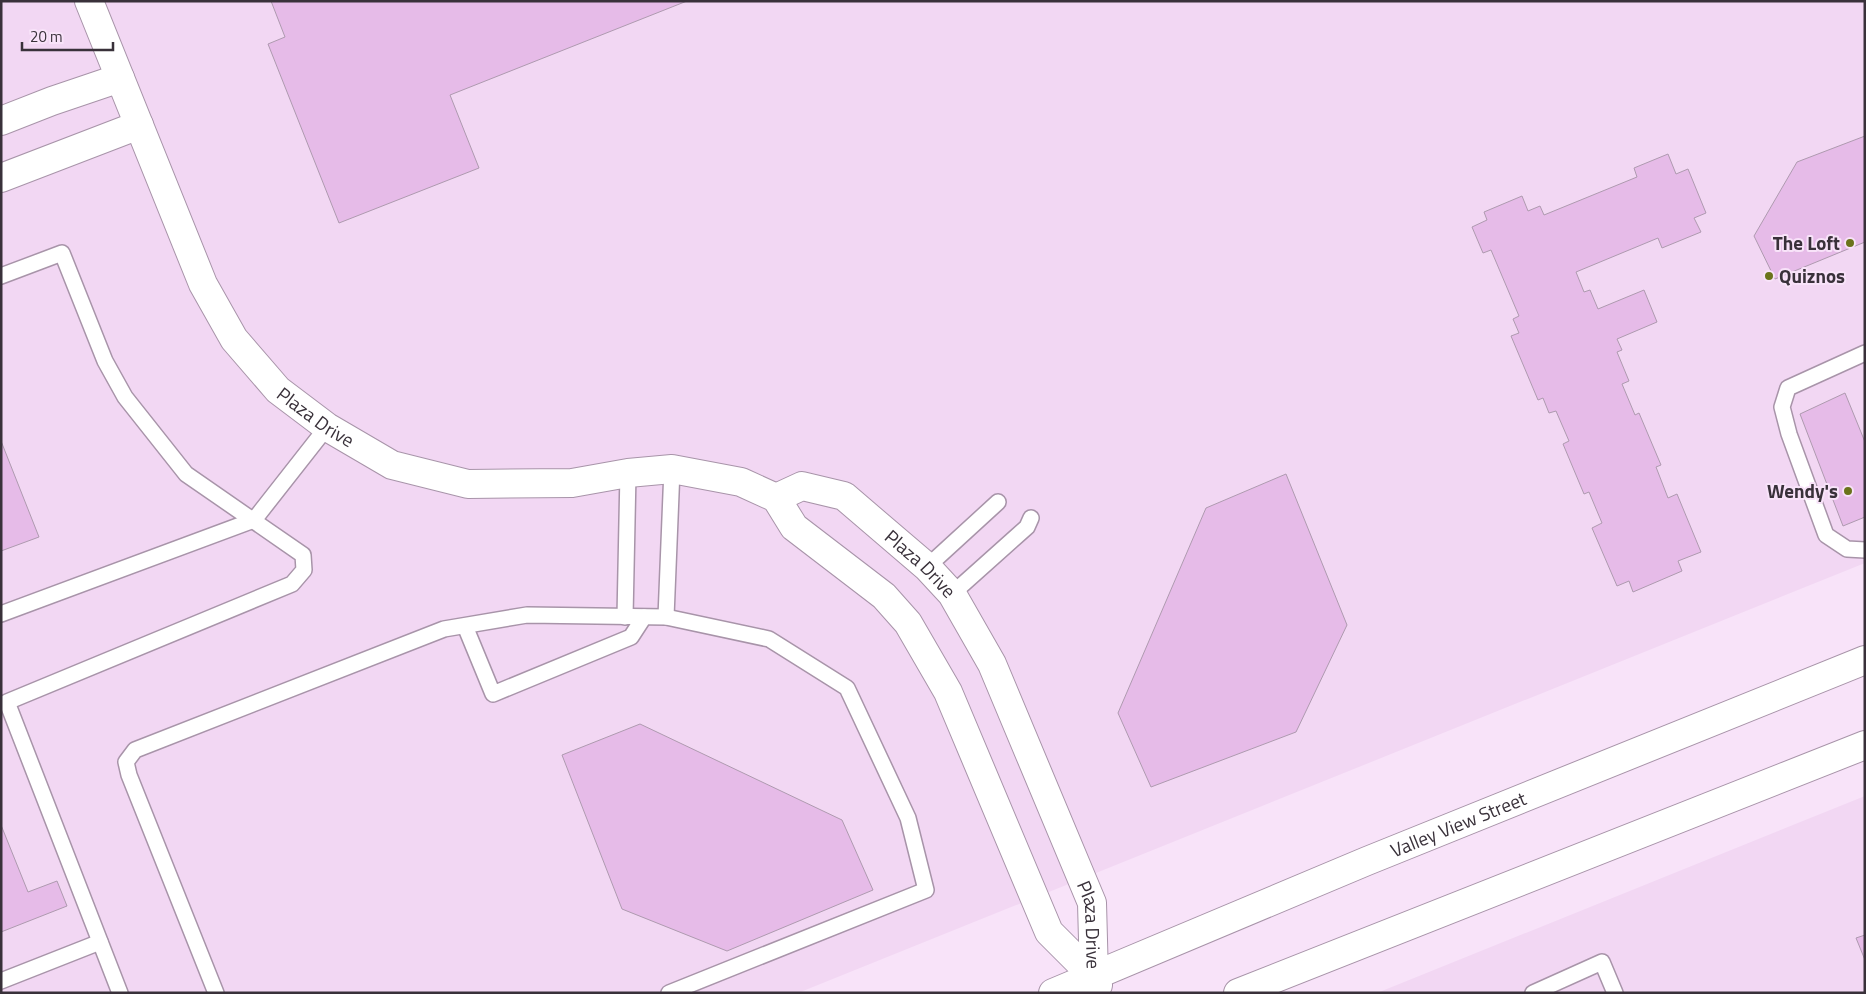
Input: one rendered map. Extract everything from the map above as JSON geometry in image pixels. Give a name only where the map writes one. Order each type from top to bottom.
[{"type":"street","name":"Plaza Drive","points":[[89,1],[203,284],[234,339],[278,390],[327,427],[392,464],[468,484],[572,483],[628,473],[672,470],[742,482],[776,498],[794,527],[884,596],[908,623],[948,692],[1049,932],[1097,985]]},
{"type":"street","points":[[1,121],[120,78]]},
{"type":"street","points":[[1,178],[139,125]]},
{"type":"street","name":"Plaza Drive","points":[[776,498],[802,486],[844,496],[927,567],[952,594],[992,664],[1092,903],[1097,985]]},
{"type":"street","name":"Valley View Street","points":[[1052,993],[1097,985],[1367,861],[1865,660]]},
{"type":"street","points":[[1238,993],[1865,745]]},
{"type":"lane","points":[[1,276],[62,253],[106,361],[125,397],[186,474],[303,555],[304,570],[292,584],[7,702],[120,993]]},
{"type":"lane","points":[[1865,353],[1788,388],[1782,407],[1789,434],[1826,535],[1847,549],[1865,550]]},
{"type":"lane","points":[[1,614],[254,520],[327,427]]},
{"type":"lane","points":[[666,617],[672,470]]},
{"type":"lane","points":[[625,617],[628,473]]},
{"type":"lane","points":[[927,567],[998,502]]},
{"type":"lane","points":[[952,594],[1018,535],[1032,518]]},
{"type":"lane","points":[[216,993],[129,775],[126,762],[134,750],[444,630],[527,615],[666,617],[769,639],[847,688],[908,818],[926,890],[669,993]]},
{"type":"lane","points":[[464,626],[493,694],[631,637],[644,617]]},
{"type":"lane","points":[[1,981],[100,942]]},
{"type":"lane","points":[[1533,993],[1602,962],[1615,993]]},
{"type":"shaded area","points":[[1,1],[1865,1],[1865,563],[798,993],[1,993]]},
{"type":"shaded area","points":[[1865,796],[1865,993],[1377,993]]},
{"type":"building","points":[[271,1],[687,1],[450,95],[479,168],[339,223],[268,44],[285,37]]},
{"type":"building","points":[[1865,136],[1865,242],[1775,279],[1754,236],[1797,162]]},
{"type":"building","points":[[1668,154],[1676,174],[1688,169],[1706,213],[1694,218],[1701,232],[1662,248],[1658,238],[1576,272],[1584,292],[1590,290],[1598,309],[1644,290],[1657,322],[1617,339],[1622,350],[1617,352],[1629,381],[1622,384],[1635,415],[1639,413],[1661,465],[1656,467],[1668,498],[1677,494],[1701,552],[1678,561],[1682,571],[1633,592],[1629,581],[1617,586],[1592,528],[1602,523],[1589,492],[1584,494],[1563,444],[1569,441],[1556,411],[1549,413],[1543,398],[1538,400],[1511,336],[1519,333],[1513,319],[1519,316],[1491,250],[1483,253],[1472,227],[1487,220],[1484,212],[1522,196],[1528,211],[1540,206],[1544,215],[1637,177],[1634,168]]},
{"type":"building","points":[[1845,393],[1865,442],[1865,517],[1843,526],[1800,414]]},
{"type":"building","points":[[1,441],[39,537],[1,551]]},
{"type":"building","points":[[1286,474],[1347,625],[1296,732],[1151,787],[1118,713],[1206,508]]},
{"type":"building","points":[[640,724],[842,820],[873,890],[727,951],[622,909],[562,755]]},
{"type":"building","points":[[1,825],[28,892],[57,881],[67,906],[1,932]]},
{"type":"building","points":[[1865,935],[1865,960],[1856,938]]},
{"type":"place","name":"The Loft","points":[[1850,243]]},
{"type":"place","name":"Quiznos","points":[[1769,276]]},
{"type":"place","name":"Wendy's","points":[[1848,491]]}]
